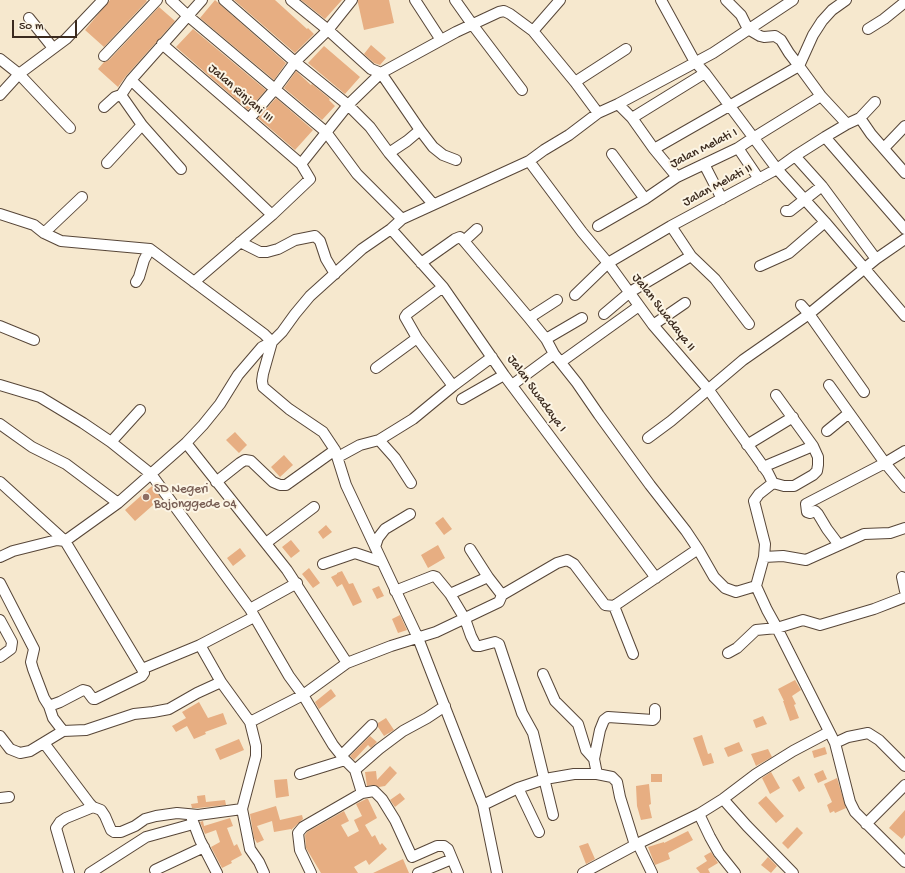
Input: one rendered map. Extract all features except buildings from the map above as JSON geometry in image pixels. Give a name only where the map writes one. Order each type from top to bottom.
[{"type":"street","points":[[0,95],[19,74],[66,39],[103,0]]},
{"type":"street","points":[[104,56],[157,0]]},
{"type":"street","points":[[171,0],[326,132],[357,174],[402,219]]},
{"type":"street","points":[[104,107],[115,97],[121,94],[162,44],[202,0]]},
{"type":"street","points":[[224,0],[295,62],[348,104],[370,127],[433,204]]},
{"type":"street","points":[[290,0],[328,30],[371,69],[381,73],[433,147],[443,155],[456,160]]},
{"type":"street","points":[[248,119],[275,89],[295,62],[328,30],[352,0]]},
{"type":"street","points":[[415,0],[441,40]]},
{"type":"street","points":[[455,0],[522,90]]},
{"type":"street","points":[[533,31],[560,0]]},
{"type":"street","points":[[726,0],[741,15],[748,29],[764,37],[775,36],[781,40],[821,96],[847,124]]},
{"type":"street","points":[[654,149],[800,66],[813,35],[822,21],[832,10],[846,0]]},
{"type":"street","points":[[663,1],[695,62],[705,73],[753,138],[777,169],[825,222],[905,316]]},
{"type":"street","points":[[0,557],[57,540],[65,540],[118,503],[186,443],[220,404],[243,370],[262,348],[272,342],[282,332],[310,296],[362,249],[391,229],[402,219],[529,161],[569,135],[598,113],[618,104],[713,52],[791,1]]},
{"type":"street","points":[[868,29],[884,20],[904,1]]},
{"type":"street","points":[[194,282],[272,215],[310,178],[301,164],[348,104],[381,73],[441,40],[498,12],[504,11],[510,14],[533,31],[575,82],[598,113]]},
{"type":"street","points":[[29,18],[53,48]]},
{"type":"street","name":"Jalan Rinjani III","points":[[162,44],[301,164]]},
{"type":"street","points":[[575,82],[626,49]]},
{"type":"street","points":[[0,59],[19,74],[70,128]]},
{"type":"street","points":[[632,118],[705,73]]},
{"type":"street","points":[[131,80],[272,215]]},
{"type":"street","points":[[121,94],[142,125],[181,168]]},
{"type":"street","name":"Jalan Melati I","points":[[598,226],[645,199],[677,177],[738,148],[821,96]]},
{"type":"street","name":"Jalan Melati II","points":[[575,295],[608,262],[777,169],[825,137],[860,118],[875,102]]},
{"type":"street","points":[[618,104],[632,118],[654,149],[677,177]]},
{"type":"street","points":[[860,118],[871,134],[905,173]]},
{"type":"street","points":[[107,163],[142,125]]},
{"type":"street","points":[[884,148],[905,126]]},
{"type":"street","points":[[390,153],[420,130]]},
{"type":"street","points":[[825,137],[905,229]]},
{"type":"street","points":[[738,148],[759,179]]},
{"type":"street","points":[[612,154],[645,199]]},
{"type":"street","points":[[795,156],[822,186],[876,259]]},
{"type":"street","name":"Jalan Swadaya II","points":[[529,161],[582,232],[608,262],[653,325],[708,389],[773,483]]},
{"type":"street","points":[[704,164],[722,198]]},
{"type":"street","points":[[786,211],[790,211],[822,186]]},
{"type":"street","points":[[44,233],[82,197]]},
{"type":"street","points":[[0,214],[34,225],[44,233],[61,241],[150,249],[264,334],[272,342]]},
{"type":"street","points":[[760,266],[789,253],[825,222]]},
{"type":"street","points":[[671,226],[691,256],[715,279],[749,324]]},
{"type":"street","name":"Jalan Swadaya I","points":[[391,229],[443,287],[504,375],[656,578]]},
{"type":"street","points":[[464,241],[477,229]]},
{"type":"street","points":[[240,242],[260,252],[267,252],[278,249],[295,240],[315,236],[320,241],[326,258],[335,274]]},
{"type":"street","points":[[421,263],[460,237],[546,340],[554,354],[650,485],[686,531],[714,577],[725,588],[736,592],[756,586]]},
{"type":"street","points":[[648,438],[671,421],[743,360],[809,314],[876,259],[905,239]]},
{"type":"street","points":[[136,282],[144,260],[150,249]]},
{"type":"street","points":[[604,314],[630,292],[691,256]]},
{"type":"street","points":[[443,287],[406,314],[405,317],[417,338],[453,386]]},
{"type":"street","points":[[529,318],[557,300]]},
{"type":"street","points":[[653,325],[685,303]]},
{"type":"street","points":[[801,305],[809,314],[864,392]]},
{"type":"street","points":[[561,362],[639,306]]},
{"type":"street","points":[[546,340],[582,318]]},
{"type":"street","points":[[0,326],[34,340]]},
{"type":"street","points":[[376,368],[417,338]]},
{"type":"street","points":[[272,342],[263,374],[263,386],[289,409],[323,432],[336,453],[346,485],[418,638],[483,805],[497,873]]},
{"type":"street","points":[[512,385],[554,354]]},
{"type":"street","points":[[216,482],[240,462],[245,460],[251,461],[273,482],[280,485],[286,485],[336,453],[379,440],[414,419],[453,386],[492,357]]},
{"type":"street","points":[[462,399],[504,375]]},
{"type":"street","points":[[0,384],[40,397],[111,442],[151,474],[252,613],[289,676],[303,695],[333,745],[355,770],[362,793]]},
{"type":"street","points":[[830,385],[885,463],[905,487]]},
{"type":"street","points":[[776,395],[813,446],[818,457],[817,471],[794,486],[784,486],[773,483],[759,494],[754,501],[765,544],[764,557],[756,586],[835,743],[850,802],[855,812],[905,862]]},
{"type":"street","points":[[111,442],[140,410]]},
{"type":"street","points":[[827,431],[849,413]]},
{"type":"street","points":[[747,445],[793,417]]},
{"type":"street","points":[[0,424],[32,446],[66,464],[118,503]]},
{"type":"street","points":[[379,440],[395,458],[411,483]]},
{"type":"street","points":[[186,443],[297,583],[347,663]]},
{"type":"street","points":[[763,467],[813,446]]},
{"type":"street","points":[[839,545],[818,514],[815,511],[810,513],[807,512],[806,504],[905,451]]},
{"type":"street","points":[[0,482],[65,540],[144,673],[142,676],[95,699],[93,699],[87,691],[83,690],[49,706]]},
{"type":"street","points":[[266,543],[314,507]]},
{"type":"street","points":[[375,547],[378,538],[384,529],[410,514]]},
{"type":"street","points":[[764,557],[783,556],[806,560],[864,534],[890,533],[905,528]]},
{"type":"street","points":[[470,549],[488,577],[502,595]]},
{"type":"street","points":[[250,722],[303,695],[347,663],[391,646],[418,638],[465,619],[499,602],[502,595],[557,562],[567,560],[574,564],[605,605],[614,606],[698,549]]},
{"type":"street","points":[[323,564],[354,553],[382,562]]},
{"type":"street","points":[[395,591],[433,576],[436,577],[450,594],[465,619],[476,646],[496,642],[499,644],[522,713],[533,733],[553,815]]},
{"type":"street","points":[[450,594],[488,577]]},
{"type":"street","points":[[902,577],[905,592]]},
{"type":"street","points":[[0,583],[34,649],[31,662],[33,669],[53,718],[63,731]]},
{"type":"street","points":[[142,669],[200,645],[297,583]]},
{"type":"street","points":[[728,653],[737,648],[756,630],[777,628],[803,620],[820,625],[874,609],[905,597]]},
{"type":"street","points":[[614,606],[633,654]]},
{"type":"street","points":[[0,620],[12,642],[11,649],[0,657]]},
{"type":"street","points":[[200,645],[221,682],[250,722],[256,746],[256,756],[242,809],[250,849],[259,862],[264,873]]},
{"type":"street","points":[[543,674],[555,701],[578,724],[586,750],[594,758]]},
{"type":"street","points":[[0,736],[10,749],[20,754],[30,751],[63,731],[86,730],[134,714],[169,709],[197,693],[221,682]]},
{"type":"street","points":[[355,770],[403,731],[445,706]]},
{"type":"street","points":[[597,774],[594,758],[600,730],[604,720],[608,717],[653,720],[656,718],[655,709]]},
{"type":"street","points":[[300,774],[343,758],[372,725]]},
{"type":"street","points":[[583,873],[636,844],[699,814],[723,799],[756,774],[793,751],[829,732]]},
{"type":"street","points":[[835,743],[868,733],[879,740],[905,766]]},
{"type":"street","points":[[44,743],[64,772],[93,807],[101,810],[111,830],[114,832],[121,832],[135,826],[145,819],[177,813],[192,819],[204,848],[217,873]]},
{"type":"street","points":[[483,805],[518,788],[545,779],[574,774],[597,774],[612,777],[617,782],[620,797],[636,844],[652,873]]},
{"type":"street","points":[[866,824],[905,785]]},
{"type":"street","points":[[518,788],[539,832]]},
{"type":"street","points":[[311,873],[300,850],[298,833],[307,825],[362,793],[374,791],[382,799],[395,820],[418,873],[452,859]]},
{"type":"street","points":[[723,799],[793,873]]},
{"type":"street","points":[[69,873],[56,828],[60,822],[66,818],[93,807]]},
{"type":"street","points":[[90,873],[146,837],[192,819],[242,809]]},
{"type":"street","points":[[699,814],[719,853],[735,873]]},
{"type":"street","points":[[412,857],[437,846],[444,846],[448,849],[458,873]]},
{"type":"street","points":[[155,870],[204,848]]},
{"type":"place","name":"SD Negeri Bojonggede 04","points":[[146,497]]}]
